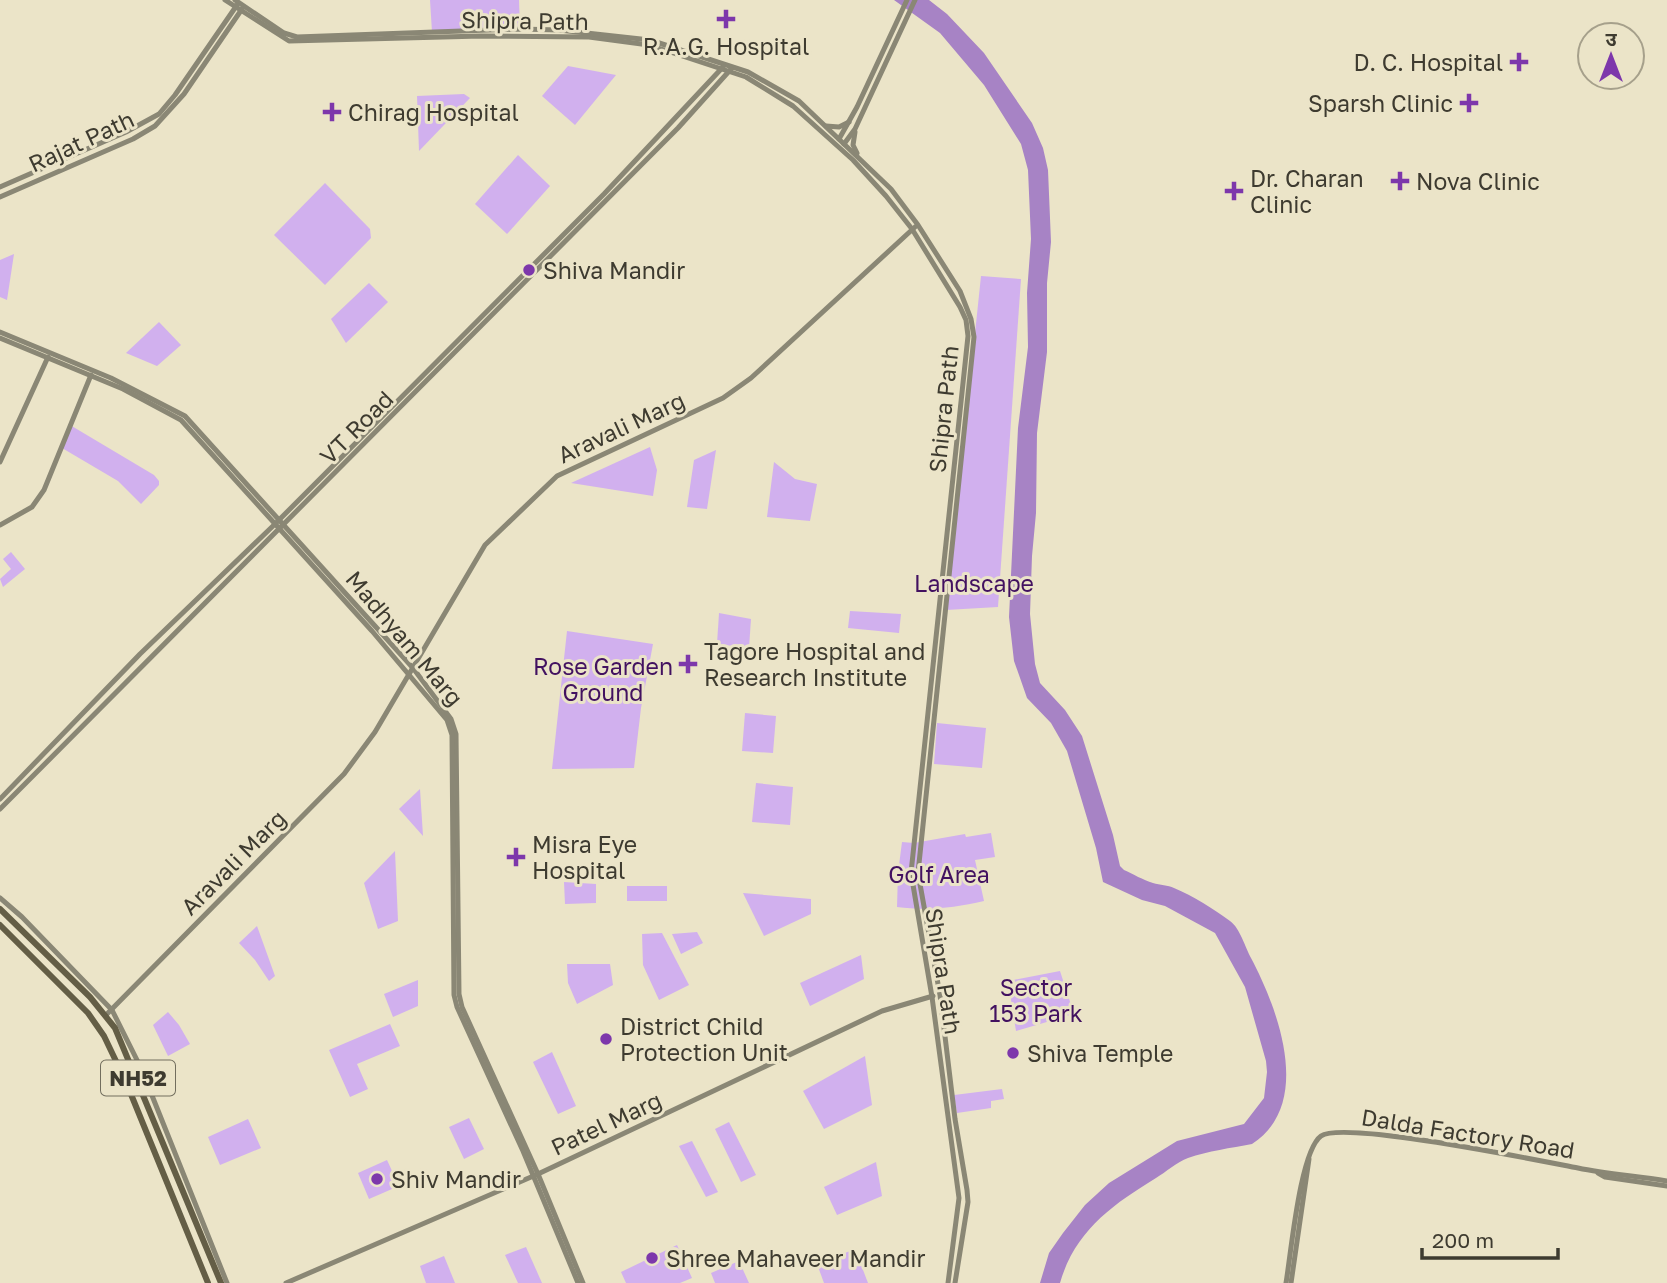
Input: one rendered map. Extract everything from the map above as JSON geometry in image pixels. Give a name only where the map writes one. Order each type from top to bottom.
[{"type":"highway","name":"NH52","points":[[0,909],[109,1012],[221,1283]]},
{"type":"highway","name":"NH52","points":[[0,925],[88,1013],[104,1036],[126,1082],[208,1283]]},
{"type":"street","name":"Shipra Path","points":[[225,0],[297,37],[559,30],[650,40],[724,66],[793,106],[858,156],[891,189],[960,291],[974,328],[918,873],[940,995],[955,1119],[967,1190],[968,1202],[955,1283]]},
{"type":"street","points":[[840,143],[907,0]]},
{"type":"street","points":[[840,143],[855,129],[865,110],[915,0]]},
{"type":"street","name":"Rajat Path","points":[[0,187],[126,132],[159,114],[238,5]]},
{"type":"street","name":"Rajat Path","points":[[0,197],[133,139],[155,126],[177,103],[238,5]]},
{"type":"street","name":"VT Road","points":[[339,464],[604,194],[724,66]]},
{"type":"street","name":"Shipra Path","points":[[731,69],[759,76],[791,95],[826,126],[915,227],[966,320],[968,336],[911,871],[932,997],[958,1198],[948,1283]]},
{"type":"street","name":"VT Road","points":[[0,809],[278,525],[678,128],[731,69]]},
{"type":"street","points":[[826,126],[839,127],[850,122]]},
{"type":"street","points":[[855,129],[853,145],[858,156]]},
{"type":"street","name":"Aravali Marg","points":[[109,1012],[344,774],[375,732],[485,545],[542,488],[557,476],[723,398],[751,378],[915,227]]},
{"type":"street","name":"Madhyam Marg","points":[[0,332],[123,388],[181,420],[411,671],[451,719],[456,734],[459,994],[462,1007],[581,1283]]},
{"type":"street","name":"Madhyam Marg","points":[[0,338],[111,378],[185,416],[278,525]]},
{"type":"street","points":[[0,462],[49,355]]},
{"type":"street","points":[[0,525],[32,507],[44,490],[91,375]]},
{"type":"street","name":"VT Road","points":[[0,799],[140,654],[278,525]]},
{"type":"street","points":[[0,898],[109,1012],[141,1068],[227,1283]]},
{"type":"street","name":"Patel Marg","points":[[286,1283],[536,1175],[882,1011],[940,995]]},
{"type":"street","name":"Dalda Factory Road","points":[[1286,1283],[1306,1162],[1321,1136],[1334,1132],[1427,1141],[1594,1171],[1605,1177],[1667,1181]]},
{"type":"street","points":[[1292,1283],[1309,1159]]},
{"type":"street","name":"Dalda Factory Road","points":[[1646,1180],[1667,1186]]},
{"type":"green space","points":[[430,0],[519,0],[520,29],[432,32]]},
{"type":"green space","points":[[568,66],[616,75],[575,125],[542,96]]},
{"type":"green space","points":[[464,94],[470,98],[419,151],[417,96]]},
{"type":"green space","points":[[518,155],[550,186],[507,234],[475,204]]},
{"type":"green space","points":[[325,183],[370,229],[371,238],[325,285],[274,235]]},
{"type":"green space","points":[[14,254],[7,300],[0,297],[0,260]]},
{"type":"green space","name":"Landscape","points":[[981,276],[1021,279],[998,607],[946,610]]},
{"type":"green space","points":[[369,283],[388,302],[346,343],[331,319]]},
{"type":"green space","points":[[159,322],[181,345],[157,366],[126,353]]},
{"type":"green space","points":[[70,425],[154,475],[159,485],[141,504],[118,481],[62,448]]},
{"type":"green space","points":[[650,447],[657,470],[653,496],[571,483]]},
{"type":"green space","points":[[716,450],[707,509],[687,507],[694,460]]},
{"type":"green space","points":[[774,462],[795,479],[817,484],[810,521],[767,517]]},
{"type":"green space","points":[[11,552],[25,569],[3,587],[0,579],[11,569],[3,559]]},
{"type":"green space","points":[[850,611],[901,614],[899,633],[848,628]]},
{"type":"green space","points":[[719,613],[751,619],[749,648],[717,644]]},
{"type":"green space","name":"Rose Garden Ground","points":[[567,631],[653,644],[641,708],[634,768],[552,769]]},
{"type":"green space","points":[[745,713],[776,716],[773,753],[742,751]]},
{"type":"green space","points":[[937,723],[986,728],[982,768],[934,764]]},
{"type":"green space","points":[[756,783],[793,787],[790,825],[752,822]]},
{"type":"green space","points":[[420,789],[423,836],[399,809]]},
{"type":"green space","name":"Golf Area","points":[[991,833],[995,857],[975,860],[984,901],[940,908],[897,907],[902,842],[914,843],[965,834],[966,837]]},
{"type":"green space","points":[[395,851],[398,921],[378,929],[364,883]]},
{"type":"green space","points":[[564,882],[596,884],[596,903],[565,904]]},
{"type":"green space","points":[[627,886],[667,886],[667,901],[627,901]]},
{"type":"green space","points":[[743,893],[811,899],[811,914],[764,936]]},
{"type":"green space","points":[[257,926],[275,976],[269,981],[239,943]]},
{"type":"green space","points":[[697,932],[703,943],[681,954],[672,934]]},
{"type":"green space","points":[[662,933],[689,985],[659,1000],[643,965],[642,934]]},
{"type":"green space","points":[[861,955],[864,979],[810,1006],[800,983]]},
{"type":"green space","points":[[567,964],[610,964],[613,985],[577,1004],[568,983]]},
{"type":"green space","name":"Sector 153 Park","points":[[1060,971],[1074,1014],[1016,1031],[1008,981]]},
{"type":"green space","points":[[418,980],[418,1006],[393,1017],[384,994]]},
{"type":"green space","points":[[168,1012],[190,1044],[168,1056],[153,1025]]},
{"type":"green space","points":[[390,1024],[400,1046],[357,1064],[368,1089],[350,1097],[329,1050]]},
{"type":"green space","points":[[552,1052],[576,1106],[558,1114],[533,1062]]},
{"type":"green space","points":[[865,1056],[872,1105],[824,1129],[803,1091]]},
{"type":"green space","points":[[1002,1089],[1004,1099],[991,1101],[991,1108],[957,1113],[954,1095]]},
{"type":"green space","points":[[469,1118],[484,1149],[464,1159],[449,1127]]},
{"type":"green space","points":[[248,1119],[261,1148],[220,1165],[208,1137]]},
{"type":"green space","points":[[729,1122],[756,1175],[741,1182],[715,1129]]},
{"type":"green space","points":[[692,1141],[718,1192],[706,1197],[679,1146]]},
{"type":"green space","name":"Shiv Mandir","points":[[387,1160],[399,1186],[369,1199],[358,1173]]},
{"type":"green space","points":[[876,1162],[882,1196],[837,1215],[824,1187]]},
{"type":"green space","points":[[677,1245],[692,1278],[680,1283],[626,1283],[621,1272]]},
{"type":"green space","points":[[526,1247],[542,1283],[518,1283],[505,1255]]},
{"type":"green space","points":[[855,1249],[868,1283],[824,1283],[817,1264]]},
{"type":"green space","points":[[444,1256],[455,1283],[426,1283],[420,1266]]},
{"type":"green space","points":[[739,1261],[749,1283],[715,1283],[711,1273]]},
{"type":"shaded area","points":[[894,0],[929,0],[947,14],[984,53],[1032,123],[1043,148],[1048,170],[1051,242],[1047,283],[1047,352],[1037,433],[1030,614],[1035,664],[1040,683],[1065,710],[1082,736],[1120,866],[1153,883],[1172,887],[1189,895],[1234,924],[1271,1003],[1285,1055],[1286,1081],[1282,1105],[1271,1127],[1252,1144],[1184,1160],[1110,1209],[1075,1248],[1060,1283],[1040,1283],[1049,1253],[1085,1205],[1109,1183],[1177,1141],[1244,1124],[1264,1098],[1266,1061],[1245,987],[1215,933],[1165,906],[1142,900],[1103,882],[1096,848],[1067,751],[1051,723],[1027,698],[1014,661],[1009,617],[1018,428],[1028,347],[1027,293],[1031,239],[1028,170],[1021,144],[984,85],[940,33]]},
{"type":"place","name":"R.A.G. Hospital","points":[[726,19]]},
{"type":"place","name":"D. C. Hospital","points":[[1519,62]]},
{"type":"place","name":"Sparsh Clinic","points":[[1469,103]]},
{"type":"place","name":"Chirag Hospital","points":[[332,112]]},
{"type":"place","name":"Nova Clinic","points":[[1400,181]]},
{"type":"place","name":"Dr. Charan Clinic","points":[[1234,191]]},
{"type":"place","name":"Shiva Mandir","points":[[529,270]]},
{"type":"place","name":"Tagore Hospital and Research Institute","points":[[688,664]]},
{"type":"place","name":"Misra Eye Hospital","points":[[516,857]]},
{"type":"place","name":"District Child Protection Unit","points":[[606,1039]]},
{"type":"place","name":"Shiva Temple","points":[[1013,1053]]},
{"type":"place","name":"Shiv Mandir","points":[[377,1179]]},
{"type":"place","name":"Shree Mahaveer Mandir","points":[[652,1258]]}]
